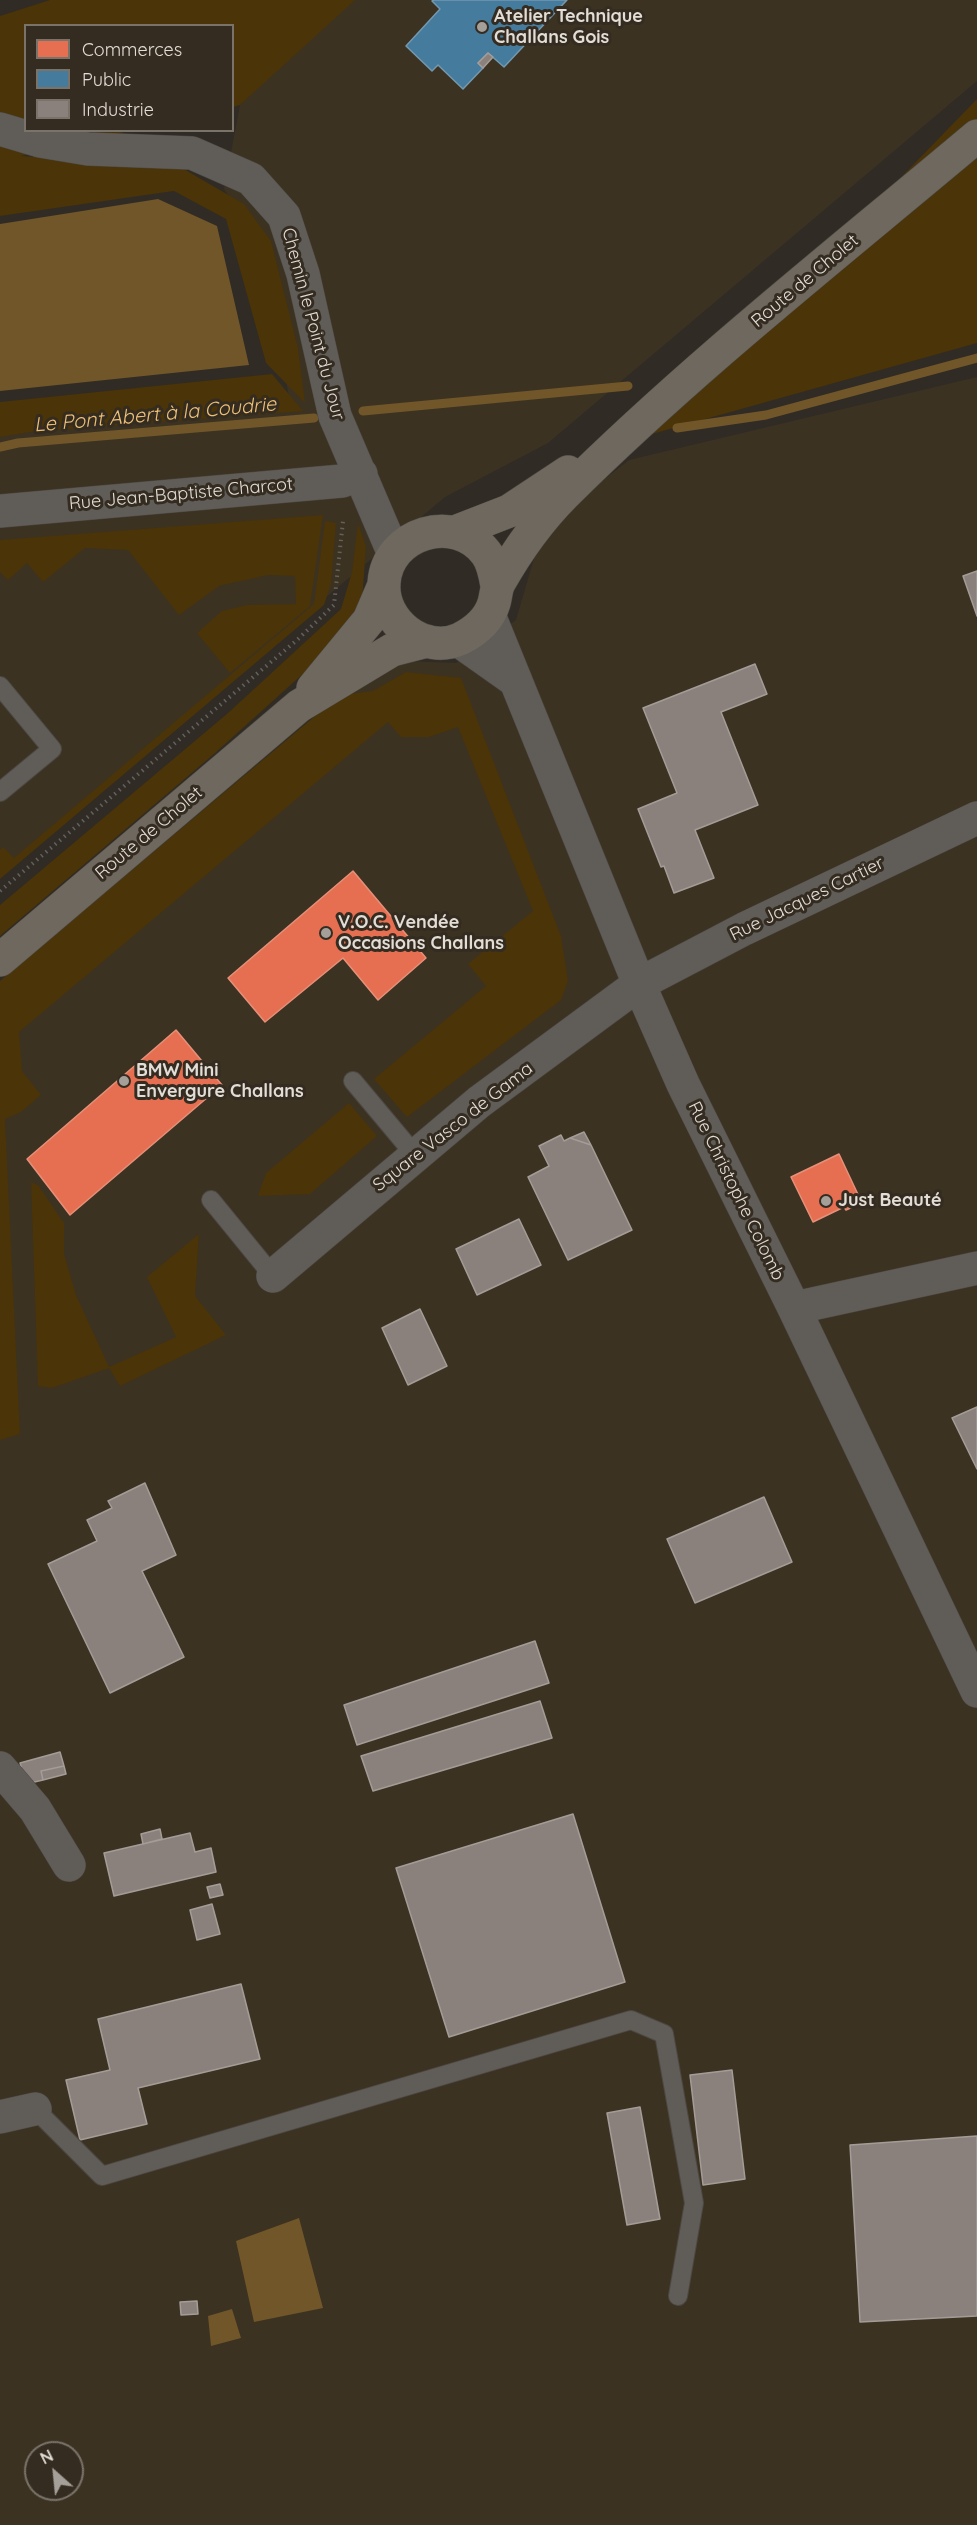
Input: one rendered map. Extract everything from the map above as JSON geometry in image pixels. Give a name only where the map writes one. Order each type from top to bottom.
[{"type":"main road","name":"Route de Cholet","points":[[493,600],[545,514],[633,426],[977,136]]},
{"type":"main road","name":"Route de Cholet","points":[[455,532],[509,511],[633,426]]},
{"type":"main road","points":[[436,530],[455,532],[472,540],[486,553],[494,568],[493,600],[476,630],[442,641],[410,634],[397,623],[387,605],[384,585],[387,568],[394,554],[405,542],[419,534],[436,530]]},
{"type":"main road","name":"Route de Cholet","points":[[299,706],[369,620],[384,585]]},
{"type":"main road","name":"Route de Cholet","points":[[0,960],[299,706],[392,650],[442,641]]},
{"type":"street","name":"Chemin le Point du Jour","points":[[0,129],[40,141],[88,149],[192,153],[251,179],[284,216],[303,274],[335,416],[394,554]]},
{"type":"street","name":"Rue Jean-Baptiste Charcot","points":[[0,511],[363,479]]},
{"type":"street","points":[[363,479],[419,534]]},
{"type":"street","name":"Rue Christophe Colomb","points":[[493,600],[516,681],[682,1084],[794,1308],[977,1691]]},
{"type":"street","points":[[442,641],[516,681]]},
{"type":"street","name":"Rue Jacques Cartier","points":[[639,984],[744,928],[977,818]]},
{"type":"street","name":"Square Vasco de Gama","points":[[273,1276],[479,1102],[639,984]]},
{"type":"street","points":[[794,1308],[977,1268]]},
{"type":"street","points":[[0,1768],[35,1809],[69,1865]]},
{"type":"street","points":[[0,2117],[35,2109]]},
{"type":"lane","points":[[0,686],[52,748],[0,792]]},
{"type":"lane","points":[[353,1081],[415,1155]]},
{"type":"lane","points":[[211,1200],[273,1276]]},
{"type":"lane","points":[[35,2109],[102,2176],[631,2020],[664,2034],[694,2203],[678,2296]]},
{"type":"path","points":[[0,891],[297,640],[334,605],[344,518]]},
{"type":"shaded area","points":[[50,0],[355,0],[240,105],[234,107],[234,24],[24,24],[24,132],[125,132],[21,156],[182,168],[244,204],[271,241],[298,348],[305,403],[266,363],[226,219],[174,191],[0,216],[0,16]]},
{"type":"shaded area","points":[[343,0],[977,0],[977,81],[548,443],[445,497],[0,872],[0,428],[290,405],[266,252],[224,189],[240,105]]},
{"type":"shaded area","points":[[977,99],[977,343],[652,434]]},
{"type":"shaded area","points":[[158,199],[217,226],[249,365],[0,391],[0,224]]},
{"type":"shaded area","points":[[272,374],[303,411],[30,432],[0,437],[0,402]]},
{"type":"shaded area","points":[[977,377],[977,2525],[0,2525],[0,990],[366,682],[404,661],[456,663],[516,620],[535,555],[568,508],[629,460]]},
{"type":"shaded area","points":[[323,515],[310,606],[230,673],[197,633],[222,611],[247,605],[296,604],[295,576],[268,575],[219,586],[179,615],[128,550],[85,548],[43,582],[27,563],[8,580],[0,572],[0,540]]},
{"type":"shaded area","points":[[325,521],[336,523],[331,584],[324,605],[0,879],[0,850],[3,847],[14,858],[314,604]]},
{"type":"shaded area","points":[[358,523],[366,547],[362,601],[325,654],[214,754],[0,936],[0,905],[228,713],[341,609],[352,572]]},
{"type":"shaded area","points":[[406,672],[461,678],[561,936],[568,981],[561,1000],[407,1117],[374,1079],[486,986],[468,964],[533,911],[458,727],[429,737],[401,737],[388,722],[19,1032],[22,1071],[41,1095],[21,1112],[5,1119],[20,1434],[0,1440],[0,981],[340,695],[373,691]]},
{"type":"shaded area","points":[[349,1103],[377,1136],[310,1194],[258,1196],[266,1173]]},
{"type":"shaded area","points":[[31,1182],[38,1185],[64,1223],[64,1254],[76,1295],[109,1367],[176,1337],[147,1277],[199,1234],[195,1296],[226,1335],[120,1386],[109,1368],[52,1388],[38,1386]]},
{"type":"shaded area","points":[[299,2218],[323,2308],[254,2322],[236,2241]]},
{"type":"shaded area","points":[[232,2309],[241,2338],[211,2346],[208,2316]]},
{"type":"building: Commerces","points":[[353,871],[426,958],[378,1000],[343,958],[265,1022],[228,978]]},
{"type":"building: Commerces","points":[[176,1030],[222,1085],[70,1215],[27,1159]]},
{"type":"building: Commerces","points":[[839,1154],[862,1203],[846,1210],[844,1207],[813,1222],[791,1177]]},
{"type":"building: Public","name":"Atelier Technique Challans Gois","points":[[567,0],[504,67],[488,53],[478,63],[483,68],[463,89],[438,65],[432,71],[406,46],[440,9],[432,1]]},
{"type":"building: Industrie","points":[[488,53],[493,57],[483,68],[478,63]]},
{"type":"building: Industrie","points":[[977,571],[977,616],[963,576]]},
{"type":"building: Industrie","points":[[755,664],[767,694],[721,712],[758,805],[695,830],[714,878],[674,893],[638,809],[677,793],[643,708]]},
{"type":"building: Industrie","points":[[584,1132],[591,1145],[570,1138]]},
{"type":"building: Industrie","points":[[561,1135],[564,1141],[570,1138],[591,1145],[632,1230],[568,1260],[528,1177],[549,1166],[539,1146]]},
{"type":"building: Industrie","points":[[519,1219],[541,1265],[477,1295],[456,1249]]},
{"type":"building: Industrie","points":[[420,1309],[447,1366],[408,1385],[382,1328]]},
{"type":"building: Industrie","points":[[977,1407],[977,1469],[952,1418]]},
{"type":"building: Industrie","points":[[145,1483],[176,1555],[142,1571],[184,1657],[110,1693],[48,1564],[97,1541],[87,1520],[112,1508],[108,1501]]},
{"type":"building: Industrie","points":[[764,1497],[792,1562],[695,1603],[667,1539]]},
{"type":"building: Industrie","points":[[535,1641],[549,1683],[357,1745],[344,1705]]},
{"type":"building: Industrie","points":[[540,1701],[552,1738],[373,1791],[361,1756]]},
{"type":"building: Industrie","points":[[60,1752],[64,1766],[41,1771],[43,1780],[26,1784],[20,1763]]},
{"type":"building: Industrie","points":[[64,1766],[66,1774],[43,1780],[41,1771]]},
{"type":"building: Industrie","points":[[573,1814],[625,1982],[449,2037],[396,1868]]},
{"type":"building: Industrie","points":[[160,1829],[162,1839],[143,1844],[141,1834]]},
{"type":"building: Industrie","points":[[190,1833],[195,1852],[211,1848],[216,1872],[114,1896],[104,1853]]},
{"type":"building: Industrie","points":[[220,1884],[223,1895],[210,1898],[207,1887]]},
{"type":"building: Industrie","points":[[212,1904],[220,1934],[197,1940],[190,1910]]},
{"type":"building: Industrie","points":[[241,1984],[260,2059],[138,2088],[147,2124],[80,2140],[66,2080],[110,2070],[98,2019]]},
{"type":"building: Industrie","points":[[732,2070],[745,2179],[703,2185],[690,2075]]},
{"type":"building: Industrie","points":[[640,2107],[660,2219],[627,2225],[607,2113]]},
{"type":"building: Industrie","points":[[977,2136],[977,2316],[860,2322],[850,2145]]},
{"type":"building: Industrie","points":[[197,2301],[198,2314],[181,2315],[180,2302]]},
{"type":"waterway","points":[[677,428],[766,415],[977,358]]},
{"type":"waterway","points":[[363,411],[628,386]]},
{"type":"waterway","name":"Le Pont Abert à la Coudrie","points":[[0,447],[18,443],[314,418]]},
{"type":"place","name":"Atelier Technique Challans Gois","points":[[482,27]]},
{"type":"place","name":"V.O.C. Vendée Occasions Challans","points":[[326,933]]},
{"type":"place","name":"BMW Mini Envergure Challans","points":[[124,1081]]},
{"type":"place","name":"Just Beauté","points":[[826,1201]]}]
